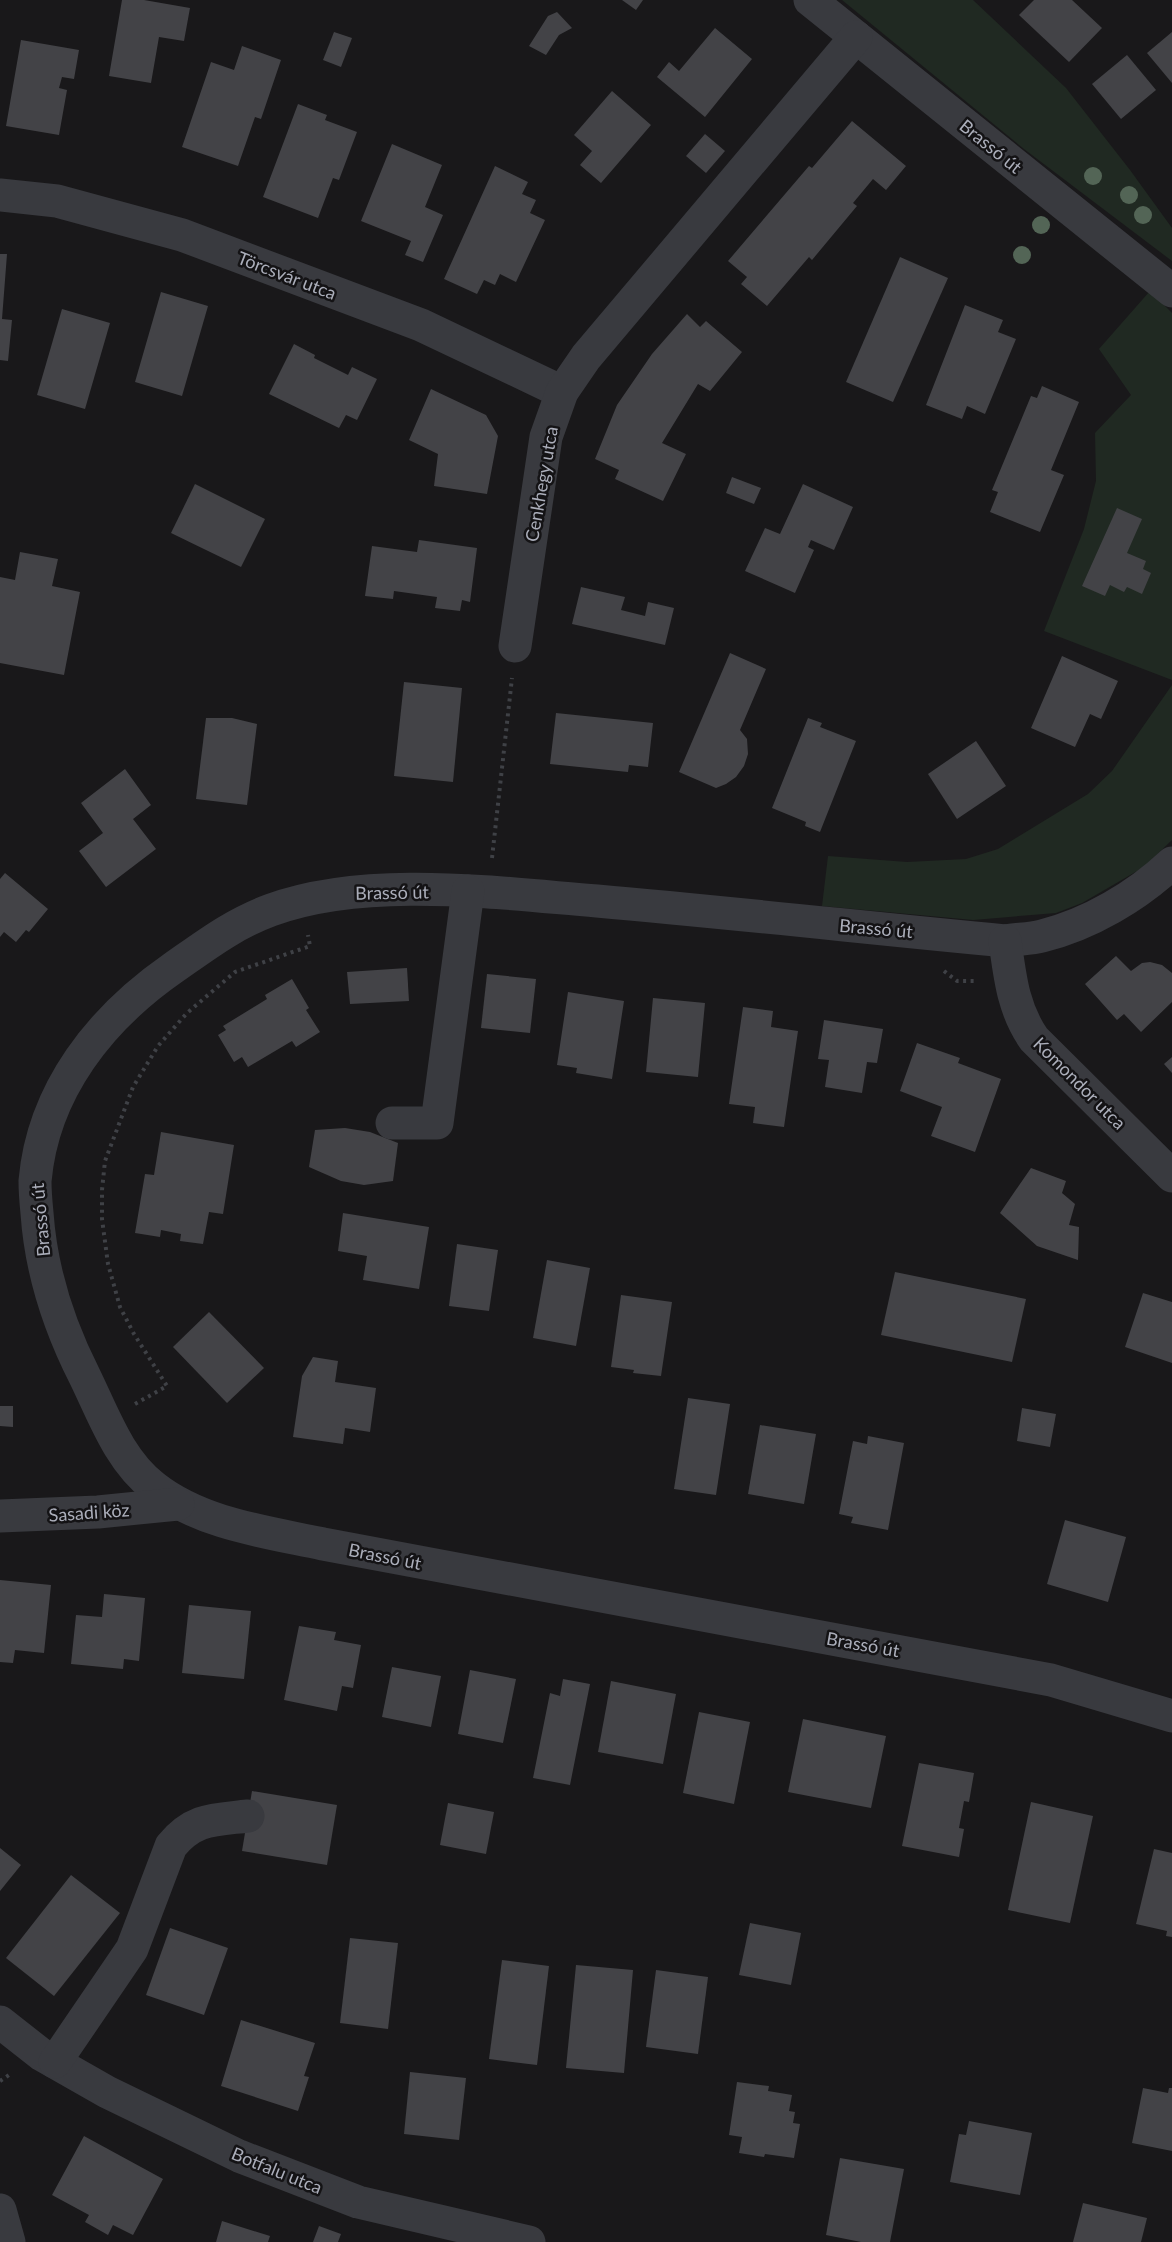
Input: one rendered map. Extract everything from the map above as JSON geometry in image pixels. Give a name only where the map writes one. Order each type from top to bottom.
[{"type":"street","name":"Brassó út","points":[[810,0],[1172,291]]},
{"type":"street","name":"Cenkhegy utca","points":[[515,646],[546,437],[562,392],[586,357],[856,37]]},
{"type":"street","name":"Törcsvár utca","points":[[0,195],[57,201],[182,235],[421,325],[562,392]]},
{"type":"street","name":"Brassó út","points":[[1172,863],[1156,878],[1117,904],[1083,922],[1042,936],[1005,941],[717,911],[478,892],[358,891],[315,897],[274,909],[231,927],[166,972],[110,1019],[70,1074],[57,1098],[43,1136],[35,1183],[39,1239],[48,1281],[70,1348],[124,1455],[150,1484],[178,1504],[240,1526],[323,1544],[1051,1680],[1172,1716]]},
{"type":"street","points":[[392,1123],[437,1123],[478,892]]},
{"type":"street","name":"Komondor utca","points":[[1005,941],[1010,980],[1022,1022],[1034,1039],[1172,1176]]},
{"type":"street","name":"Sasadi köz","points":[[0,1516],[98,1512],[178,1504]]},
{"type":"street","points":[[48,2058],[132,1949],[153,1888],[171,1846],[182,1832],[204,1821],[248,1816]]},
{"type":"street","name":"Botfalu utca","points":[[0,2022],[48,2058],[107,2092],[239,2156],[347,2198],[529,2242]]},
{"type":"street","points":[[0,2210],[9,2242]]},
{"type":"path","points":[[478,892],[515,646]]},
{"type":"shaded area","points":[[842,0],[973,0],[1066,88],[1130,170],[1172,228],[1172,261],[1024,149]]},
{"type":"shaded area","points":[[1150,291],[1172,313],[1172,680],[1044,631],[1084,529],[1096,481],[1095,433],[1131,395],[1099,349]]},
{"type":"shaded area","points":[[1172,685],[1172,840],[1144,867],[1082,903],[1056,913],[973,920],[822,906],[828,856],[907,862],[966,859],[998,849],[1088,794],[1112,771]]},
{"type":"building","points":[[122,0],[144,0],[190,8],[184,41],[159,37],[151,83],[109,76]]},
{"type":"building","points":[[622,0],[643,0],[636,10]]},
{"type":"building","points":[[1034,0],[1072,0],[1102,28],[1069,62],[1019,15]]},
{"type":"building","points":[[557,12],[572,28],[559,35],[546,55],[529,46],[548,16]]},
{"type":"building","points":[[715,28],[752,59],[705,117],[657,77],[669,62],[679,71]]},
{"type":"building","points":[[334,32],[352,38],[341,67],[323,60]]},
{"type":"building","points":[[1172,32],[1172,83],[1147,53]]},
{"type":"building","points":[[21,40],[79,50],[74,79],[62,77],[59,88],[67,90],[59,135],[6,126]]},
{"type":"building","points":[[242,46],[281,60],[261,119],[255,117],[238,166],[182,147],[211,62],[234,70]]},
{"type":"building","points":[[1127,55],[1156,90],[1121,119],[1092,84]]},
{"type":"building","points":[[612,91],[651,125],[601,183],[580,165],[592,151],[574,135]]},
{"type":"building","points":[[298,104],[327,115],[325,120],[357,132],[339,180],[333,178],[318,218],[263,197]]},
{"type":"building","points":[[852,121],[906,166],[886,190],[873,179],[853,203],[857,206],[812,260],[809,257],[767,306],[741,284],[747,277],[728,261],[809,166],[812,168]]},
{"type":"building","points":[[705,134],[725,151],[706,173],[686,156]]},
{"type":"building","points":[[392,144],[442,165],[425,207],[443,215],[423,262],[405,255],[411,241],[361,221]]},
{"type":"building","points":[[495,166],[528,182],[522,194],[536,200],[530,213],[545,220],[516,282],[500,274],[495,285],[484,280],[477,294],[444,279]]},
{"type":"building","points":[[0,254],[7,254],[2,319],[12,320],[8,361],[0,360]]},
{"type":"building","points":[[900,257],[948,278],[893,402],[846,382]]},
{"type":"building","points":[[161,292],[208,306],[182,396],[135,382]]},
{"type":"building","points":[[965,305],[1003,320],[998,332],[1016,339],[985,414],[967,406],[962,419],[926,405]]},
{"type":"building","points":[[62,309],[110,323],[85,409],[37,395]]},
{"type":"building","points":[[687,314],[700,327],[706,321],[742,352],[710,391],[698,384],[662,443],[686,454],[663,501],[615,479],[619,470],[595,459],[617,405],[652,354]]},
{"type":"building","points":[[294,344],[315,355],[314,358],[348,375],[352,367],[377,379],[357,420],[346,415],[339,428],[269,394]]},
{"type":"building","points":[[1042,386],[1079,402],[1051,470],[1064,475],[1040,532],[990,512],[998,492],[992,490],[1031,396],[1037,398]]},
{"type":"building","points":[[431,389],[486,415],[498,436],[487,494],[434,486],[438,454],[409,440]]},
{"type":"building","points":[[732,477],[761,488],[754,504],[726,493]]},
{"type":"building","points":[[195,484],[265,519],[241,567],[171,533]]},
{"type":"building","points":[[803,484],[853,507],[834,550],[811,540],[808,547],[814,550],[795,593],[745,571],[765,528],[780,534]]},
{"type":"building","points":[[1117,508],[1142,519],[1127,553],[1146,561],[1143,569],[1151,573],[1142,594],[1127,587],[1124,592],[1110,585],[1105,596],[1082,586]]},
{"type":"building","points":[[419,540],[477,548],[470,602],[462,600],[460,611],[435,608],[437,597],[394,591],[393,599],[365,596],[372,546],[417,552]]},
{"type":"building","points":[[20,552],[58,559],[52,586],[80,592],[64,675],[0,663],[0,577],[15,580]]},
{"type":"building","points":[[581,587],[625,597],[621,610],[645,616],[648,602],[674,608],[665,645],[572,624]]},
{"type":"building","points":[[730,653],[766,669],[740,730],[747,739],[748,754],[744,766],[736,777],[716,788],[679,772]]},
{"type":"building","points":[[1062,656],[1118,681],[1101,719],[1090,714],[1075,747],[1031,728]]},
{"type":"building","points":[[404,682],[462,688],[453,782],[394,776]]},
{"type":"building","points":[[556,713],[653,723],[648,767],[629,765],[628,772],[550,764]]},
{"type":"building","points":[[206,718],[232,718],[257,724],[247,805],[196,799]]},
{"type":"building","points":[[808,718],[822,723],[820,727],[856,741],[820,832],[805,826],[806,822],[772,808]]},
{"type":"building","points":[[976,741],[1006,786],[957,819],[928,774]]},
{"type":"building","points":[[125,769],[151,805],[133,819],[156,849],[106,887],[79,851],[103,833],[81,803]]},
{"type":"building","points":[[5,873],[48,909],[29,932],[26,930],[16,942],[4,932],[0,937],[0,879]]},
{"type":"building","points":[[1116,956],[1131,971],[1142,963],[1150,962],[1162,965],[1172,973],[1172,1002],[1141,1032],[1124,1014],[1117,1020],[1085,984]]},
{"type":"building","points":[[407,968],[409,1001],[350,1004],[347,972]]},
{"type":"building","points":[[487,974],[536,979],[530,1033],[481,1028]]},
{"type":"building","points":[[292,979],[309,1008],[306,1010],[320,1032],[296,1047],[292,1041],[248,1067],[242,1057],[234,1062],[218,1035],[226,1030],[223,1026],[267,999],[265,995]]},
{"type":"building","points":[[568,992],[624,1001],[612,1079],[576,1073],[577,1068],[557,1065]]},
{"type":"building","points":[[653,998],[705,1003],[698,1077],[646,1072]]},
{"type":"building","points":[[743,1007],[773,1011],[771,1027],[798,1031],[784,1127],[753,1123],[755,1107],[729,1104]]},
{"type":"building","points":[[824,1020],[883,1029],[877,1063],[867,1062],[862,1093],[825,1087],[829,1060],[818,1059]]},
{"type":"building","points":[[917,1043],[960,1058],[958,1063],[1001,1079],[975,1152],[931,1136],[942,1107],[900,1091]]},
{"type":"building","points":[[1172,1057],[1172,1073],[1164,1064]]},
{"type":"building","points":[[345,1128],[370,1132],[398,1143],[393,1181],[364,1185],[341,1181],[309,1167],[315,1130]]},
{"type":"building","points":[[161,1132],[234,1145],[223,1214],[209,1212],[203,1244],[180,1241],[181,1234],[161,1230],[160,1237],[135,1233],[145,1174],[154,1175]]},
{"type":"building","points":[[1031,1168],[1066,1181],[1062,1193],[1075,1204],[1069,1225],[1079,1227],[1078,1260],[1037,1246],[1000,1213]]},
{"type":"building","points":[[343,1213],[429,1227],[419,1289],[363,1280],[367,1256],[338,1251]]},
{"type":"building","points":[[457,1244],[498,1250],[489,1311],[449,1306]]},
{"type":"building","points":[[547,1260],[590,1268],[576,1346],[533,1338]]},
{"type":"building","points":[[895,1272],[1026,1299],[1012,1362],[881,1335]]},
{"type":"building","points":[[1143,1293],[1172,1302],[1172,1363],[1125,1347]]},
{"type":"building","points":[[621,1295],[672,1302],[661,1376],[633,1373],[634,1370],[611,1367]]},
{"type":"building","points":[[209,1312],[264,1368],[227,1403],[173,1347]]},
{"type":"building","points":[[313,1357],[338,1361],[335,1382],[376,1388],[370,1432],[345,1428],[343,1444],[293,1437],[302,1376]]},
{"type":"building","points":[[688,1398],[730,1404],[716,1495],[674,1489]]},
{"type":"building","points":[[0,1406],[13,1406],[13,1427],[0,1426]]},
{"type":"building","points":[[1022,1408],[1056,1414],[1050,1447],[1017,1441]]},
{"type":"building","points":[[760,1425],[816,1434],[804,1504],[748,1494]]},
{"type":"building","points":[[868,1436],[904,1443],[888,1530],[851,1523],[853,1517],[839,1514],[853,1441],[867,1444]]},
{"type":"building","points":[[1065,1520],[1126,1537],[1108,1602],[1047,1584]]},
{"type":"building","points":[[0,1580],[51,1585],[44,1653],[15,1650],[13,1663],[0,1662]]},
{"type":"building","points":[[104,1594],[145,1598],[139,1661],[124,1659],[123,1669],[71,1664],[76,1615],[102,1617]]},
{"type":"building","points":[[189,1605],[251,1611],[244,1679],[182,1673]]},
{"type":"building","points":[[299,1626],[336,1632],[334,1640],[361,1645],[353,1688],[342,1686],[337,1711],[284,1700]]},
{"type":"building","points":[[392,1667],[441,1676],[431,1727],[382,1717]]},
{"type":"building","points":[[470,1670],[516,1679],[503,1743],[458,1734]]},
{"type":"building","points":[[563,1679],[590,1684],[570,1785],[533,1778],[550,1693],[560,1696]]},
{"type":"building","points":[[611,1681],[676,1694],[663,1764],[598,1752]]},
{"type":"building","points":[[699,1712],[750,1722],[734,1804],[683,1793]]},
{"type":"building","points":[[803,1719],[886,1736],[871,1808],[788,1792]]},
{"type":"building","points":[[919,1763],[974,1773],[969,1802],[964,1801],[959,1828],[964,1829],[959,1857],[902,1846]]},
{"type":"building","points":[[252,1791],[337,1805],[327,1865],[242,1851]]},
{"type":"building","points":[[1031,1802],[1093,1816],[1070,1923],[1008,1910]]},
{"type":"building","points":[[448,1803],[494,1812],[486,1854],[440,1845]]},
{"type":"building","points":[[0,1848],[21,1865],[0,1891]]},
{"type":"building","points":[[1154,1849],[1172,1853],[1172,1937],[1166,1936],[1167,1931],[1136,1924]]},
{"type":"building","points":[[71,1875],[120,1913],[54,1996],[6,1958]]},
{"type":"building","points":[[750,1923],[801,1933],[791,1985],[739,1975]]},
{"type":"building","points":[[170,1928],[228,1948],[204,2015],[146,1995]]},
{"type":"building","points":[[350,1938],[398,1943],[388,2029],[340,2023]]},
{"type":"building","points":[[502,1960],[549,1966],[537,2065],[489,2059]]},
{"type":"building","points":[[576,1965],[633,1970],[624,2073],[566,2068]]},
{"type":"building","points":[[656,1970],[708,1977],[698,2054],[646,2047]]},
{"type":"building","points":[[241,2020],[315,2043],[304,2076],[309,2077],[298,2111],[221,2086]]},
{"type":"building","points":[[410,2072],[466,2078],[459,2140],[404,2134]]},
{"type":"building","points":[[737,2082],[769,2086],[768,2091],[792,2095],[789,2111],[795,2112],[793,2123],[800,2124],[794,2158],[739,2153],[742,2137],[729,2135]]},
{"type":"building","points":[[1143,2088],[1168,2093],[1169,2088],[1172,2088],[1172,2151],[1132,2143]]},
{"type":"building","points":[[969,2121],[1032,2133],[1020,2195],[950,2182],[959,2134],[966,2135]]},
{"type":"building","points":[[84,2136],[163,2179],[133,2235],[113,2225],[108,2235],[85,2222],[89,2215],[52,2195]]},
{"type":"building","points":[[840,2158],[904,2169],[890,2242],[861,2242],[826,2235]]},
{"type":"building","points":[[1083,2203],[1147,2218],[1141,2242],[1073,2242]]},
{"type":"building","points":[[222,2221],[270,2236],[268,2242],[216,2242]]},
{"type":"building","points":[[319,2226],[341,2234],[338,2242],[313,2242]]}]
